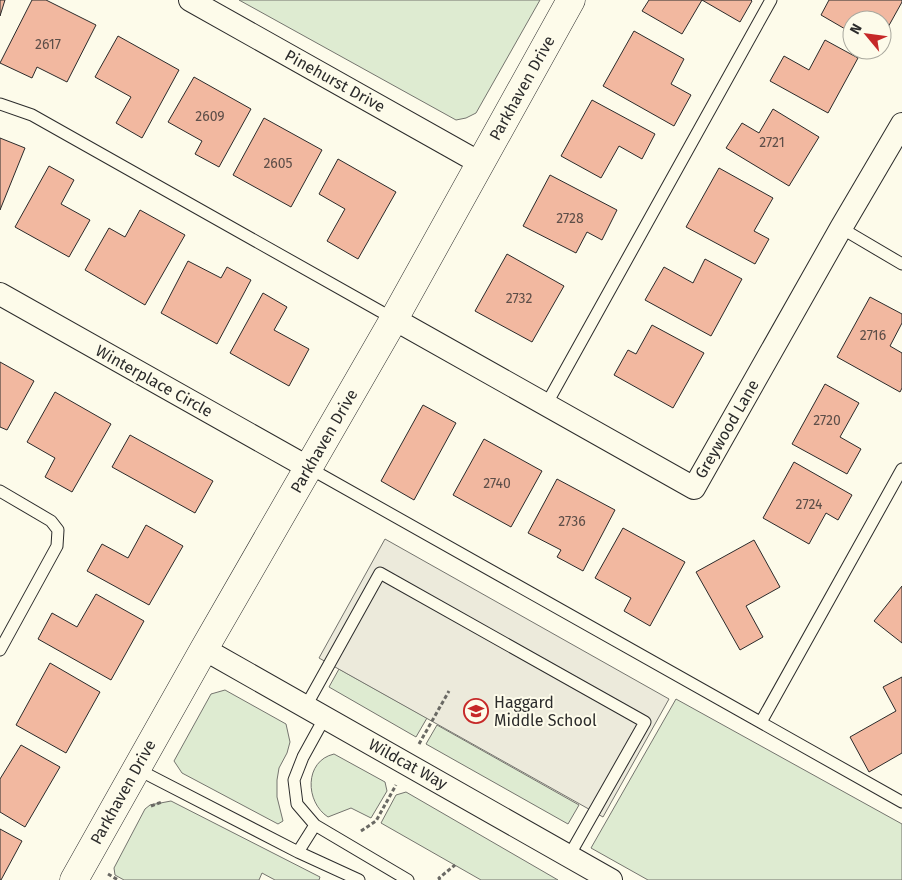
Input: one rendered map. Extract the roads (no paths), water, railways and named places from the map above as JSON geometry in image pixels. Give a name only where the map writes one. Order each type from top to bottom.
[{"type":"street","name":"Pinehurst Drive","points":[[190,0],[480,164]]},
{"type":"street","name":"Parkhaven Drive","points":[[74,880],[204,649],[394,319],[571,0]]},
{"type":"street","name":"Greywood Lane","points":[[394,319],[694,488],[902,124]]},
{"type":"street","name":"Winterplace Circle","points":[[0,294],[308,468]]},
{"type":"street","name":"Wildcat Way","points":[[204,649],[611,880]]},
{"type":"lane","points":[[546,405],[770,0]]},
{"type":"lane","points":[[0,104],[32,115],[394,319]]},
{"type":"lane","points":[[841,228],[902,264]]},
{"type":"lane","points":[[308,468],[902,802]]},
{"type":"lane","points":[[761,722],[902,470]]},
{"type":"lane","points":[[0,491],[51,520],[58,530],[57,546],[0,650]]},
{"type":"lane","points":[[408,880],[315,825],[297,804],[294,780],[303,757],[315,712],[380,573],[645,722],[569,856]]},
{"type":"lane","points":[[136,769],[298,852],[359,880]]},
{"type":"lane","points":[[298,852],[315,825]]},
{"type":"place","name":"Haggard Middle School","points":[[476,711]]}]
